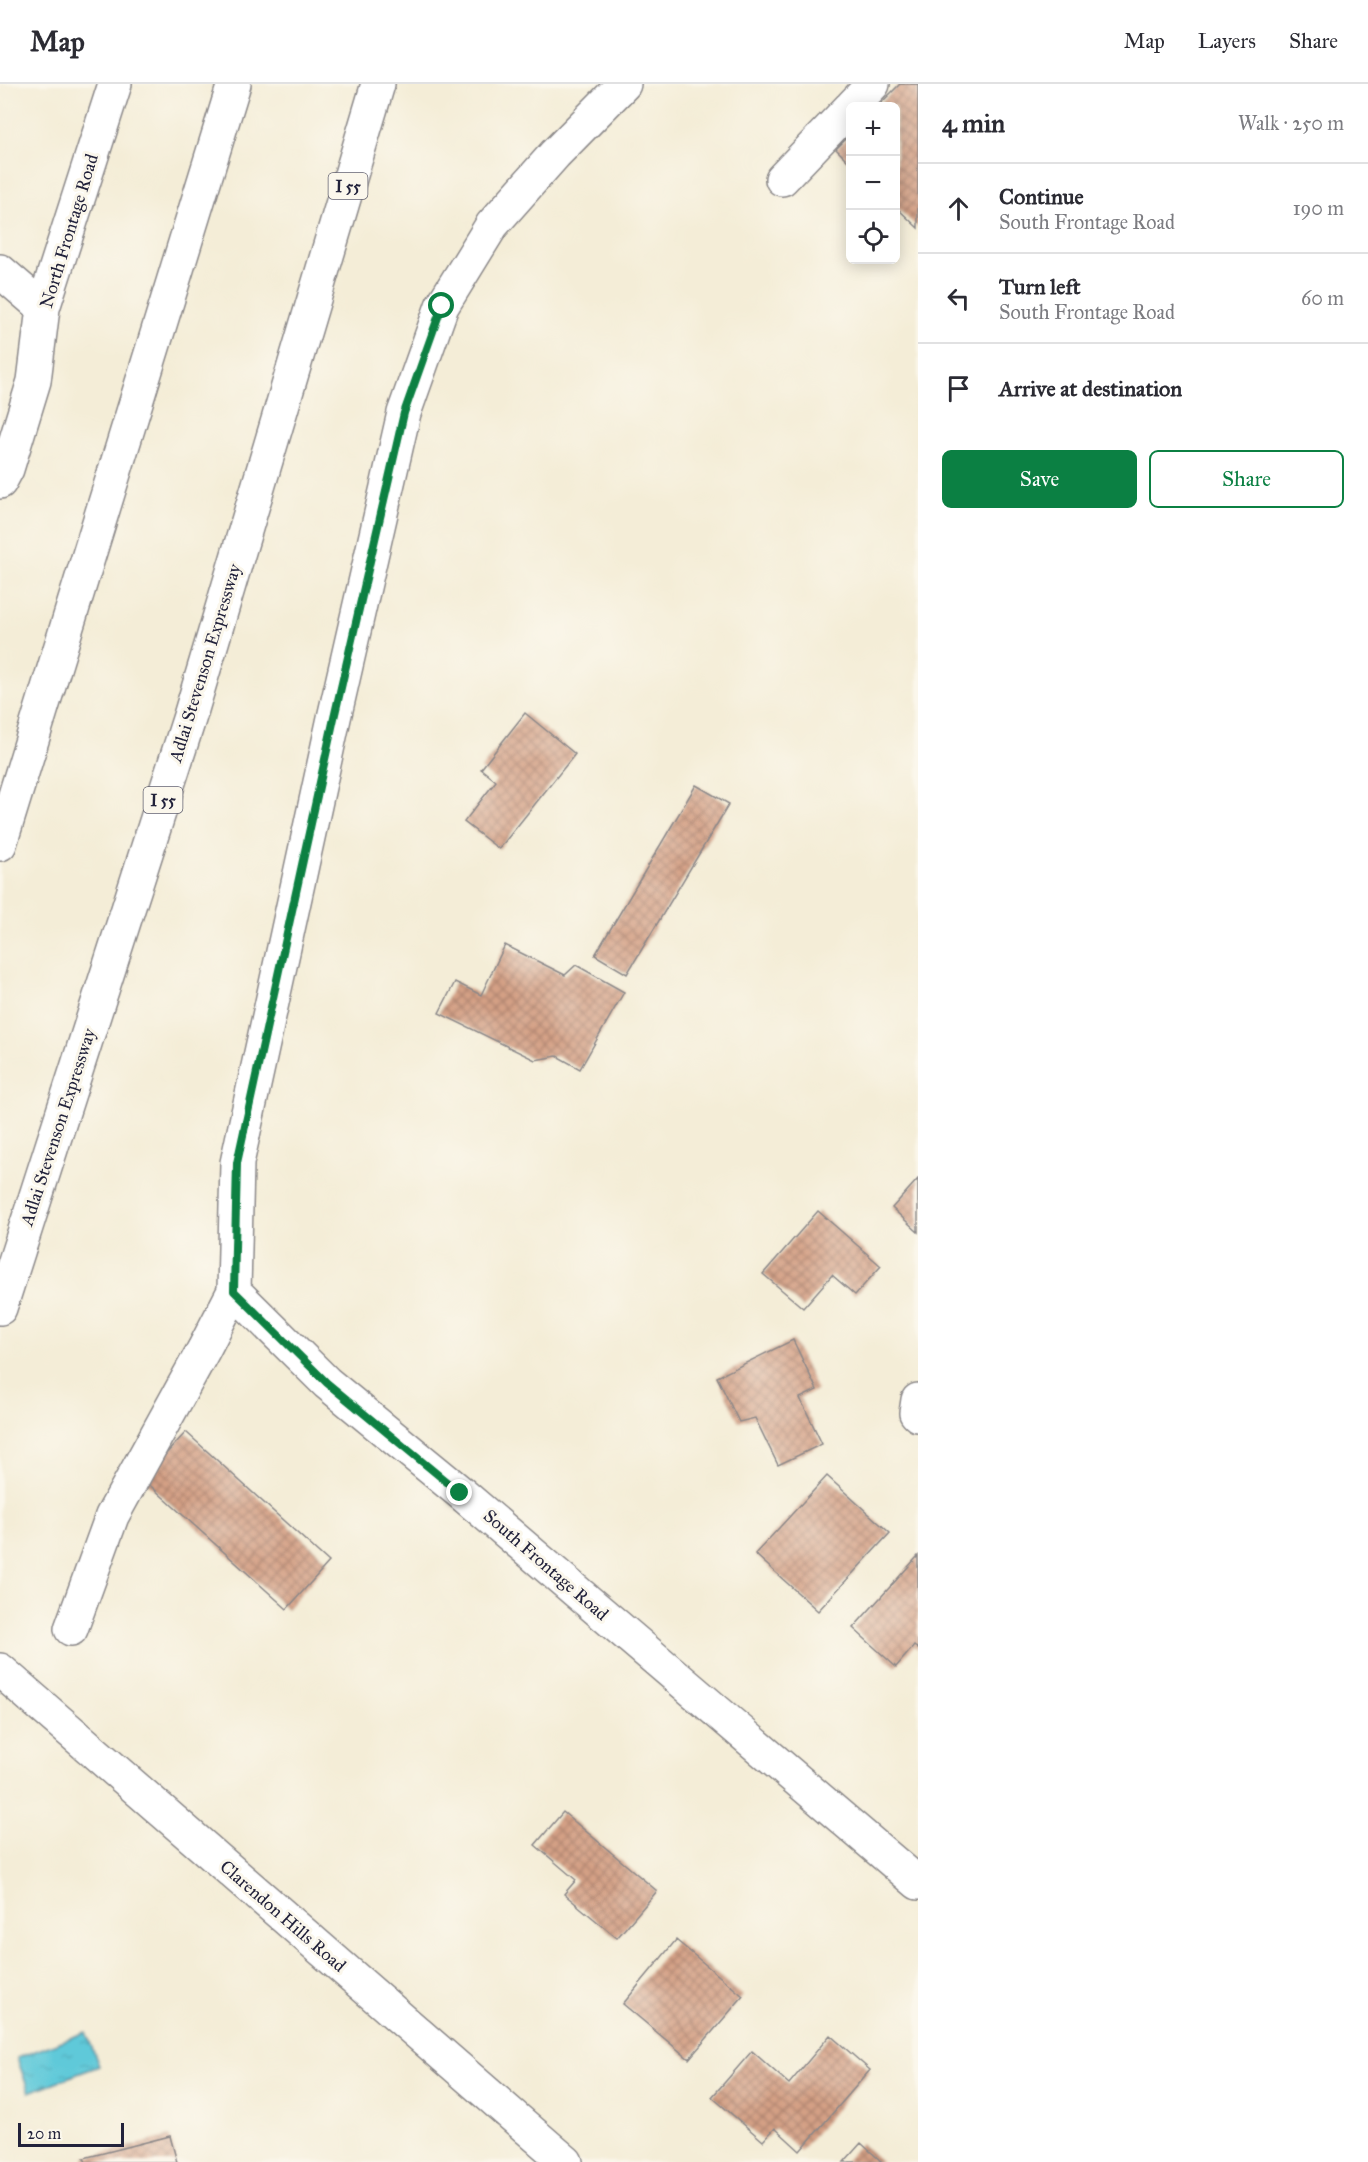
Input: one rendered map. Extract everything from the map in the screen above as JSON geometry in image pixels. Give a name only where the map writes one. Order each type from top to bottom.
[{"type":"main road","name":"North Frontage Road","points":[[0,482],[7,469],[34,381],[43,308],[116,84]]},
{"type":"main road","points":[[0,843],[234,84]]},
{"type":"main road","name":"Adlai Stevenson Expressway","points":[[0,1308],[190,716],[378,84]]},
{"type":"main road","points":[[317,289],[395,84]]},
{"type":"main road","points":[[71,1629],[112,1516],[234,1291],[237,1163],[334,718],[404,413],[442,306],[492,225],[555,154],[624,84]]},
{"type":"main road","points":[[856,102],[873,84]]},
{"type":"main road","points":[[782,179],[846,112]]},
{"type":"main road","points":[[0,270],[43,308]]},
{"type":"main road","name":"South Frontage Road","points":[[234,1291],[327,1383],[460,1493],[918,1883]]},
{"type":"main road","points":[[918,1400],[916,1413],[918,1415]]},
{"type":"main road","name":"Clarendon Hills Road","points":[[0,1670],[566,2162]]},
{"type":"water","points":[[86,2032],[99,2066],[29,2092],[17,2058]]},
{"type":"building","points":[[900,84],[918,84],[918,228],[900,211],[900,102],[882,102]]},
{"type":"building","points":[[846,139],[846,159],[836,149]]},
{"type":"building","points":[[525,713],[575,754],[499,849],[464,822],[496,781],[481,769]]},
{"type":"building","points":[[696,785],[729,804],[627,974],[595,955]]},
{"type":"building","points":[[505,945],[565,975],[576,965],[624,992],[580,1069],[557,1056],[535,1060],[439,1013],[455,982],[481,995]]},
{"type":"building","points":[[918,1179],[918,1232],[892,1208]]},
{"type":"building","points":[[818,1211],[881,1266],[855,1295],[832,1275],[803,1308],[763,1274]]},
{"type":"building","points":[[793,1340],[817,1390],[800,1398],[822,1444],[778,1465],[755,1418],[739,1422],[717,1377]]},
{"type":"building","points":[[186,1432],[329,1562],[287,1609],[143,1479]]},
{"type":"building","points":[[827,1476],[890,1533],[818,1611],[755,1554]]},
{"type":"building","points":[[918,1556],[918,1649],[914,1646],[896,1667],[853,1628]]},
{"type":"building","points":[[563,1812],[657,1891],[617,1938],[564,1894],[576,1880],[535,1845]]},
{"type":"building","points":[[676,1940],[743,1996],[689,2059],[623,2004]]},
{"type":"building","points":[[830,2035],[870,2070],[800,2151],[775,2128],[763,2141],[712,2097],[752,2051],[789,2084]]},
{"type":"building","points":[[170,2136],[177,2162],[86,2162],[84,2158]]},
{"type":"building","points":[[861,2143],[882,2162],[844,2162]]},
{"type":"route","points":[[442,306],[404,413],[334,718],[237,1163],[234,1291],[327,1383],[460,1493]]}]
